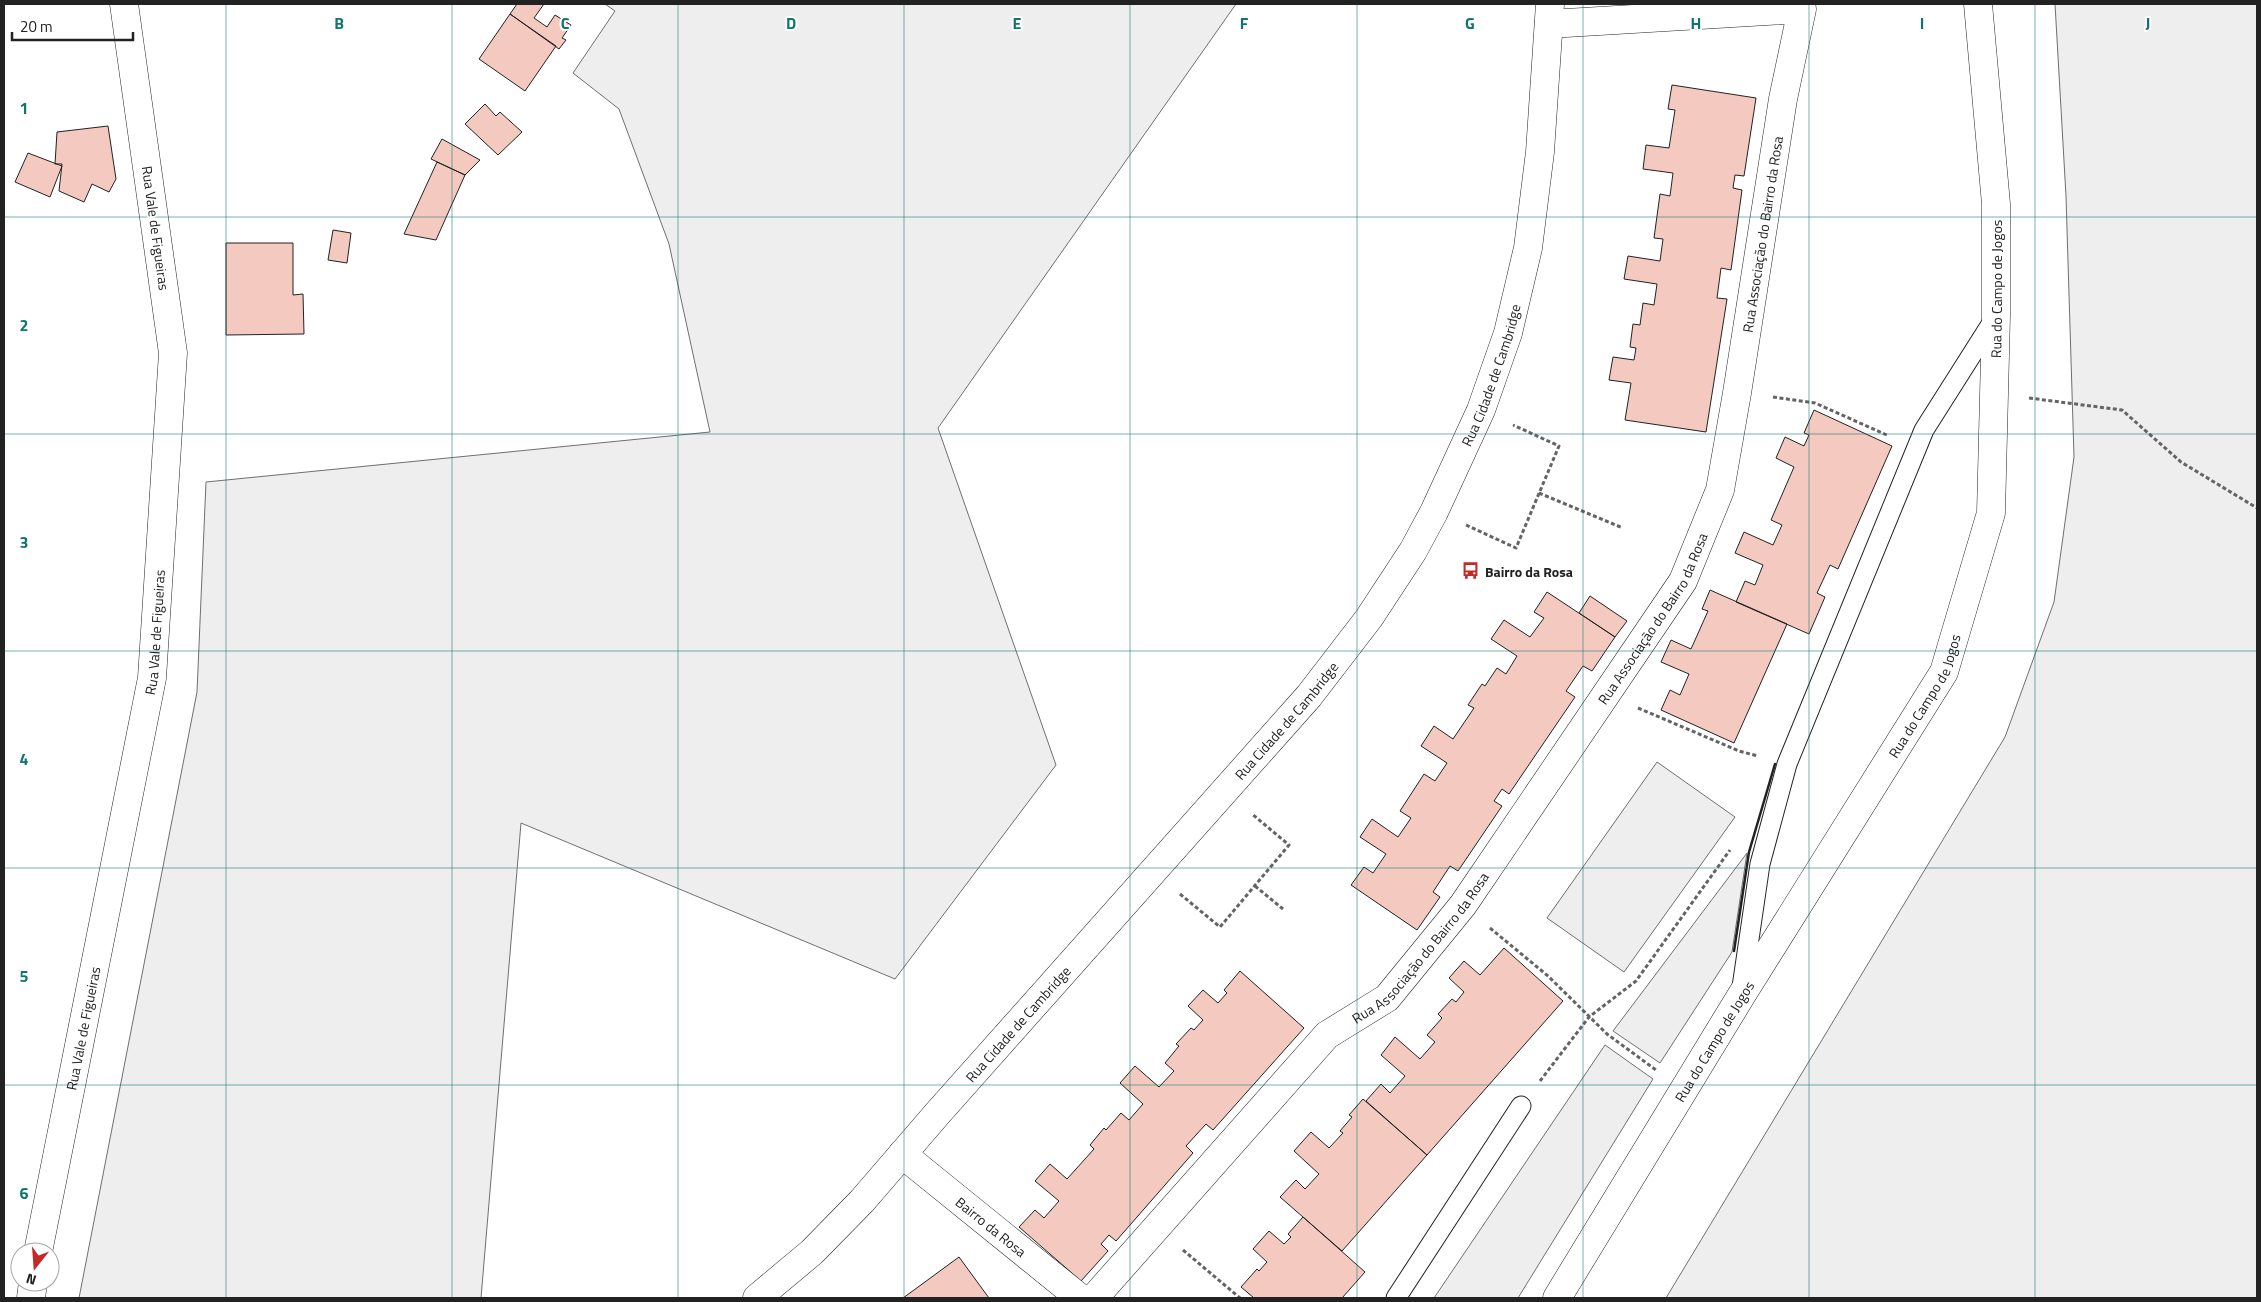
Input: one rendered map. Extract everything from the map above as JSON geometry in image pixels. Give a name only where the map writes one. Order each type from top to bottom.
[{"type":"street","name":"Rua Vale de Figueiras","points":[[40,1242],[152,678],[173,353],[124,4]]},
{"type":"street","name":"Rua do Campo de Jogos","points":[[1557,1298],[1740,996],[1944,672],[1990,513],[1996,316],[1996,204],[1978,4]]},
{"type":"street","name":"Rua Associação do Bairro da Rosa","points":[[1094,1298],[1327,1035],[1387,998],[1463,905],[1683,581],[1720,490],[1738,393],[1783,99],[1802,9],[1549,14]]},
{"type":"street","name":"Rua Cidade de Cambridge","points":[[757,1298],[812,1252],[862,1201],[1309,696],[1369,618],[1413,551],[1434,512],[1481,410],[1508,333],[1528,248],[1540,152],[1549,14]]},
{"type":"street","name":"Bairro da Rosa","points":[[902,1154],[1080,1298]]},
{"type":"lane","points":[[1740,996],[1760,864],[1787,764],[1924,430],[1996,316]]},
{"type":"lane","points":[[1396,1298],[1521,1106]]},
{"type":"path","points":[[1738,393],[1815,403],[1887,435]]},
{"type":"path","points":[[1994,393],[2122,410],[2181,462],[2257,508]]},
{"type":"path","points":[[1434,512],[1516,548],[1559,446],[1481,410]]},
{"type":"path","points":[[1539,493],[1623,528]]},
{"type":"path","points":[[1663,718],[1739,751]]},
{"type":"path","points":[[1154,872],[1220,927],[1289,845],[1225,791]]},
{"type":"path","points":[[1521,1106],[1589,1017],[1636,981],[1735,844]]},
{"type":"path","points":[[1255,886],[1283,909]]},
{"type":"path","points":[[1500,936],[1548,976],[1607,1034],[1656,1070]]},
{"type":"path","points":[[1156,1227],[1240,1298]]},
{"type":"shaded area","points":[[605,4],[1236,4],[938,428],[1056,765],[895,979],[521,823],[481,1298],[79,1298],[197,692],[206,482],[710,432],[669,244],[619,109],[573,73],[615,11]]},
{"type":"shaded area","points":[[2055,4],[2257,4],[2257,1298],[1666,1298],[2005,737],[2054,602],[2074,457],[2066,196]]},
{"type":"shaded area","points":[[1657,762],[1735,817],[1624,972],[1547,918]]},
{"type":"shaded area","points":[[1747,853],[1732,952],[1660,1063],[1613,1031]]},
{"type":"shaded area","points":[[1605,1045],[1653,1079],[1518,1298],[1434,1298]]},
{"type":"building","points":[[517,4],[544,4],[534,18],[547,27],[555,15],[571,25],[562,38],[566,40],[559,49],[510,14]]},
{"type":"building","points":[[510,14],[556,46],[525,91],[479,59]]},
{"type":"building","points":[[1672,85],[1756,98],[1744,176],[1735,175],[1733,188],[1742,190],[1731,270],[1721,268],[1717,298],[1727,299],[1706,432],[1625,420],[1631,383],[1609,380],[1613,357],[1634,360],[1636,348],[1630,347],[1633,324],[1640,325],[1643,303],[1654,305],[1657,284],[1624,279],[1628,256],[1660,261],[1663,239],[1654,238],[1660,194],[1670,196],[1673,173],[1643,169],[1646,145],[1669,148],[1675,110],[1668,109]]},
{"type":"building","points":[[485,104],[496,116],[500,112],[522,132],[498,155],[465,124]]},
{"type":"building","points":[[108,126],[116,179],[109,192],[92,184],[84,202],[59,191],[62,164],[55,164],[57,132]]},
{"type":"building","points":[[442,139],[480,160],[465,175],[431,159]]},
{"type":"building","points":[[28,153],[62,166],[50,197],[15,182]]},
{"type":"building","points":[[437,162],[465,175],[436,240],[404,234]]},
{"type":"building","points":[[333,230],[351,233],[347,263],[328,260]]},
{"type":"building","points":[[226,243],[293,243],[293,295],[303,294],[304,334],[226,335]]},
{"type":"building","points":[[1814,410],[1892,446],[1838,569],[1830,565],[1817,593],[1825,597],[1809,634],[1736,602],[1745,581],[1755,585],[1763,565],[1735,553],[1744,532],[1773,545],[1782,525],[1771,520],[1794,467],[1776,458],[1785,437],[1804,446],[1809,435],[1804,433]]},
{"type":"building","points":[[1710,590],[1787,624],[1734,743],[1661,710],[1670,690],[1680,695],[1689,674],[1661,662],[1671,640],[1691,649],[1708,611],[1702,609]]},
{"type":"building","points":[[1547,592],[1615,637],[1592,671],[1583,666],[1566,691],[1575,697],[1509,794],[1502,789],[1494,801],[1502,806],[1458,871],[1450,866],[1433,892],[1440,897],[1417,930],[1351,885],[1364,867],[1373,873],[1386,854],[1360,837],[1372,819],[1398,837],[1411,818],[1400,811],[1424,774],[1435,781],[1447,763],[1421,746],[1434,726],[1453,739],[1474,708],[1468,705],[1482,684],[1485,686],[1497,668],[1506,674],[1517,656],[1491,639],[1504,620],[1530,637],[1544,618],[1534,612]]},
{"type":"building","points":[[1590,596],[1627,621],[1615,637],[1579,613]]},
{"type":"building","points":[[1504,948],[1563,1001],[1427,1155],[1366,1101],[1381,1084],[1390,1093],[1405,1076],[1381,1055],[1395,1037],[1420,1059],[1435,1042],[1427,1035],[1442,1018],[1438,1014],[1452,999],[1456,1002],[1464,992],[1449,978],[1464,961],[1480,975]]},
{"type":"building","points":[[1240,971],[1304,1028],[1213,1130],[1206,1124],[1186,1146],[1193,1153],[1116,1241],[1109,1235],[1101,1244],[1108,1251],[1081,1281],[1019,1227],[1035,1210],[1044,1218],[1059,1201],[1035,1181],[1050,1164],[1067,1179],[1094,1149],[1090,1145],[1104,1128],[1106,1130],[1121,1113],[1129,1120],[1143,1104],[1120,1083],[1135,1066],[1159,1087],[1174,1071],[1165,1063],[1179,1046],[1176,1044],[1191,1028],[1194,1030],[1203,1020],[1188,1006],[1203,990],[1218,1003],[1227,993],[1224,990]]},
{"type":"building","points":[[1363,1099],[1427,1155],[1342,1251],[1280,1197],[1296,1180],[1305,1189],[1319,1174],[1294,1151],[1311,1132],[1329,1148],[1343,1133],[1340,1131],[1352,1117],[1349,1115]]},
{"type":"building","points":[[1303,1217],[1365,1272],[1342,1298],[1254,1298],[1241,1287],[1257,1269],[1259,1271],[1267,1262],[1253,1249],[1269,1231],[1284,1244],[1291,1237],[1288,1234]]},
{"type":"building","points":[[959,1257],[989,1298],[903,1298],[914,1290]]},
{"type":"wall","points":[[1734,951],[1749,852],[1775,764]]},
{"type":"place","name":"Bairro da Rosa","points":[[1471,571]]}]
